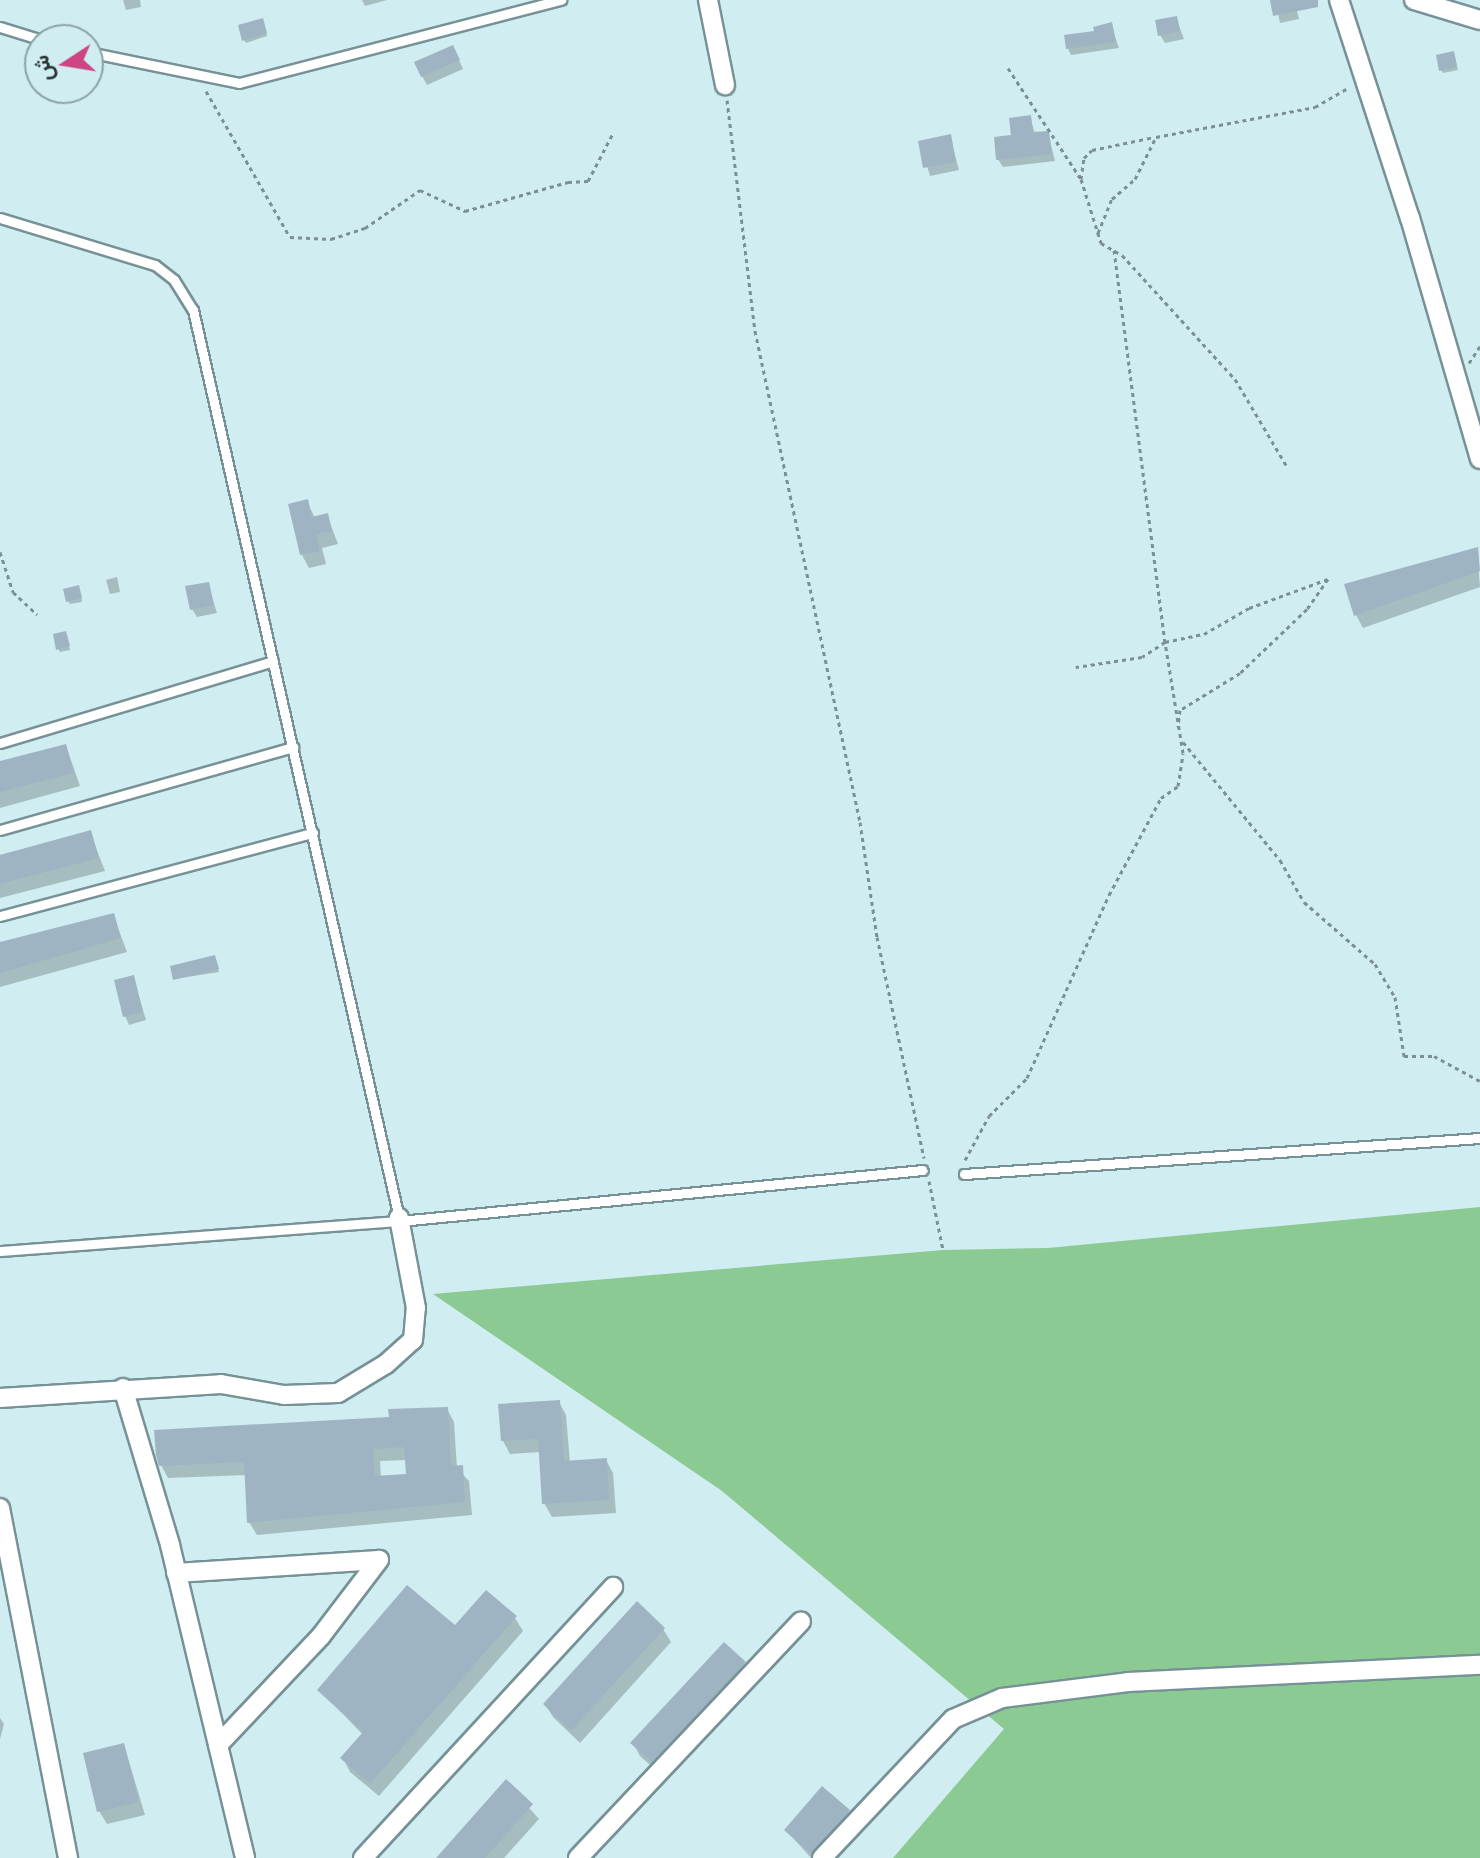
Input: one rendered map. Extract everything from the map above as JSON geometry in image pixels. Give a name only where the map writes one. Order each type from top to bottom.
[{"type":"street","points":[[708,0],[725,85]]},
{"type":"street","points":[[1339,0],[1480,459]]},
{"type":"street","points":[[1414,0],[1480,20]]},
{"type":"street","points":[[0,1398],[221,1384],[284,1395],[338,1393],[386,1364],[413,1340],[417,1322],[399,1218]]},
{"type":"street","points":[[123,1388],[176,1573],[245,1858]]},
{"type":"street","points":[[0,1508],[68,1858]]},
{"type":"street","points":[[176,1573],[379,1560],[321,1636],[218,1745]]},
{"type":"street","points":[[363,1858],[613,1587]]},
{"type":"street","points":[[578,1858],[801,1621]]},
{"type":"street","points":[[822,1858],[953,1719],[1002,1698],[1128,1682],[1480,1665]]},
{"type":"lane","points":[[104,56],[239,83],[561,0]]},
{"type":"lane","points":[[0,27],[24,34]]},
{"type":"lane","points":[[0,218],[155,265],[174,280],[187,300],[313,833],[399,1218]]},
{"type":"lane","points":[[0,743],[273,661]]},
{"type":"lane","points":[[0,830],[293,747]]},
{"type":"lane","points":[[0,916],[313,833]]},
{"type":"lane","points":[[964,1174],[1480,1138]]},
{"type":"lane","points":[[0,1251],[923,1170]]},
{"type":"path","points":[[1008,68],[1081,179],[1101,243],[1114,250],[1157,290],[1235,379],[1286,465]]},
{"type":"path","points":[[1081,179],[1084,158],[1092,150],[1315,107],[1346,90],[1362,70]]},
{"type":"path","points":[[198,77],[290,237],[331,239],[365,228],[420,190],[465,211],[568,182],[588,181],[612,135]]},
{"type":"path","points":[[725,85],[755,331],[860,822],[877,937],[943,1250]]},
{"type":"path","points":[[1098,233],[1112,199],[1135,179],[1156,137]]},
{"type":"path","points":[[964,1174],[966,1151],[989,1116],[1027,1078],[1109,895],[1161,798],[1178,786],[1180,739],[1114,250]]},
{"type":"path","points":[[0,552],[13,592],[37,614]]},
{"type":"path","points":[[1076,667],[1142,657],[1165,642],[1204,634],[1249,608],[1328,579],[1307,609],[1240,673],[1180,710],[1178,727]]},
{"type":"path","points":[[1180,739],[1280,860],[1304,902],[1375,964],[1395,997],[1404,1056],[1434,1056],[1480,1081]]},
{"type":"green space","points":[[1480,1207],[1480,1858],[893,1858],[1004,1729],[722,1491],[433,1294],[943,1250],[1048,1248]]},
{"type":"building","points":[[1270,0],[1318,0],[1318,7],[1273,16]]},
{"type":"building","points":[[1177,16],[1180,31],[1158,36],[1155,20]]},
{"type":"building","points":[[263,18],[267,33],[242,41],[238,25]]},
{"type":"building","points":[[1112,22],[1116,42],[1066,49],[1064,35],[1094,31],[1093,27]]},
{"type":"building","points":[[453,45],[460,60],[421,77],[414,62]]},
{"type":"building","points":[[1454,51],[1457,67],[1439,71],[1436,55]]},
{"type":"building","points":[[1031,115],[1033,132],[1049,131],[1052,154],[996,160],[994,137],[1011,135],[1009,118]]},
{"type":"building","points":[[951,134],[956,162],[923,168],[918,141]]},
{"type":"building","points":[[308,499],[312,517],[328,513],[332,531],[316,534],[320,551],[300,555],[288,504]]},
{"type":"building","points":[[1478,547],[1480,571],[1354,616],[1344,584]]},
{"type":"building","points":[[209,582],[214,605],[190,610],[185,586]]},
{"type":"building","points":[[79,585],[82,598],[66,602],[63,589]]},
{"type":"building","points":[[66,631],[70,646],[56,650],[53,634]]},
{"type":"building","points":[[66,744],[74,773],[0,792],[0,761]]},
{"type":"building","points":[[91,830],[99,858],[0,884],[0,855]]},
{"type":"building","points":[[114,913],[121,938],[0,973],[0,942]]},
{"type":"building","points":[[215,955],[219,969],[173,980],[170,966]]},
{"type":"building","points":[[134,975],[143,1012],[123,1017],[114,980]]},
{"type":"building","points":[[560,1400],[564,1461],[607,1458],[609,1500],[542,1504],[538,1439],[501,1441],[498,1404]]},
{"type":"building","points":[[448,1407],[451,1466],[463,1465],[465,1502],[247,1523],[244,1462],[159,1466],[156,1455],[154,1430],[389,1417],[388,1409]],"holes":[[[404,1447],[406,1474],[375,1476],[373,1449]]]},
{"type":"building","points":[[407,1585],[455,1625],[486,1590],[517,1616],[370,1784],[340,1758],[363,1732],[317,1690]]},
{"type":"building","points":[[637,1601],[665,1628],[571,1731],[543,1704]]},
{"type":"building","points":[[724,1642],[746,1662],[652,1762],[630,1743]]},
{"type":"building","points":[[124,1743],[139,1802],[97,1812],[83,1753]]},
{"type":"building","points":[[506,1779],[533,1804],[485,1858],[436,1858]]},
{"type":"building","points":[[822,1786],[850,1810],[811,1854],[784,1830]]}]
